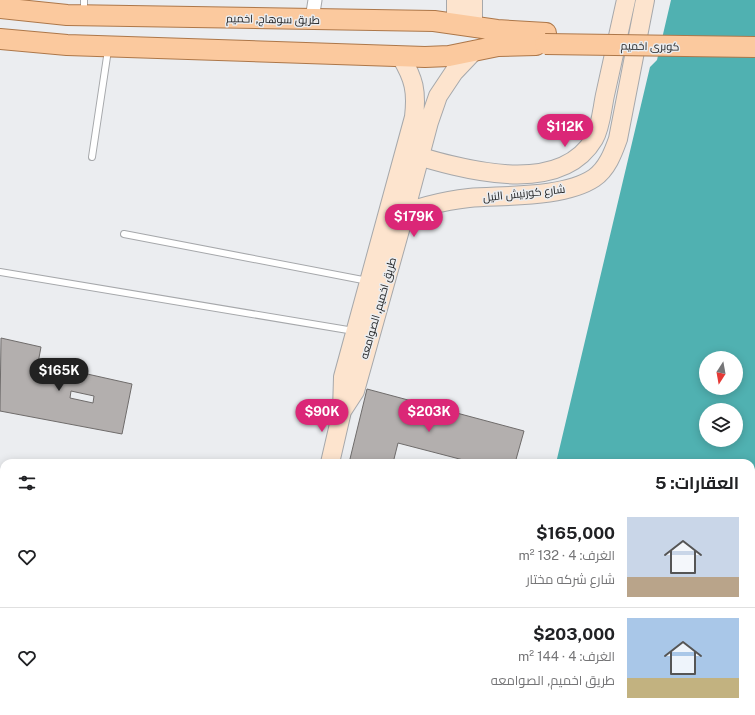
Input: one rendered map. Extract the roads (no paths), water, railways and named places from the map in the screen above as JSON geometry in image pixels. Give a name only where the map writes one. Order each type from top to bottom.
[{"type":"main road","points":[[456,0],[464,25]]},
{"type":"main road","points":[[464,25],[473,0]]},
{"type":"main road","name":"شارع كورنيش النيل","points":[[411,153],[448,165],[478,171],[509,173],[540,172],[562,168],[581,156],[594,138],[601,117],[626,0]]},
{"type":"main road","name":"شارع كورنيش النيل","points":[[386,220],[405,212],[426,206],[461,199],[577,187],[596,177],[610,160],[618,139],[645,0]]},
{"type":"main road","name":"طريق سوهاج, اخميم","points":[[0,8],[312,19],[411,20],[464,25],[545,39]]},
{"type":"main road","points":[[67,10],[67,46]]},
{"type":"main road","name":"كوبرى اخميم","points":[[545,39],[755,35]]},
{"type":"main road","points":[[0,39],[67,46],[108,46],[401,56],[449,56],[498,46],[545,39]]},
{"type":"main road","name":"كوبرى اخميم","points":[[545,39],[755,47]]},
{"type":"main road","name":"طريق اخميم, الصوامعه","points":[[377,283],[386,220],[411,153],[438,96],[454,72],[473,52]]},
{"type":"main road","name":"طريق اخميم, الصوامعه","points":[[331,459],[342,411],[355,392],[363,334],[377,283],[405,212],[416,96],[412,75],[401,56]]},
{"type":"street","points":[[312,19],[315,0]]},
{"type":"lane","points":[[92,157],[108,46]]},
{"type":"lane","points":[[124,234],[377,283]]},
{"type":"lane","points":[[0,272],[363,334]]},
{"type":"water","points":[[671,0],[755,0],[755,459],[557,459],[650,67],[657,60]]}]
